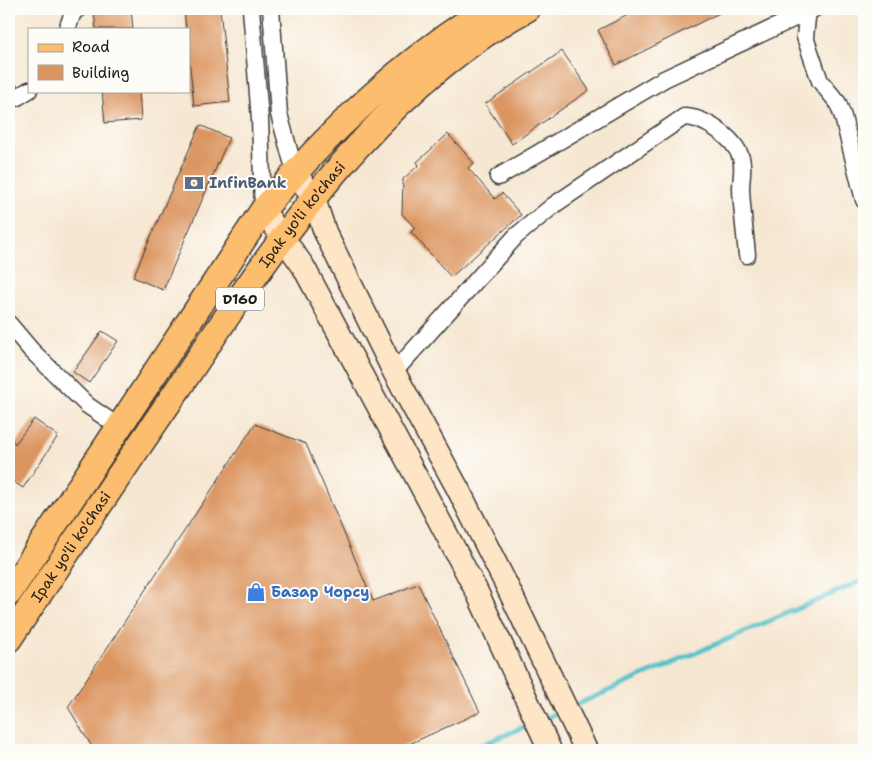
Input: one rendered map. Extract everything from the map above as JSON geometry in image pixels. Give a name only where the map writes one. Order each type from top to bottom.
[{"type":"main road","name":"Ipak yo'li ko'chasi","points":[[9,593],[149,385],[263,210],[295,172],[383,87],[452,30],[488,9]]},
{"type":"main road","name":"Ipak yo'li ko'chasi","points":[[9,639],[209,343],[283,239],[314,200],[382,120],[431,73],[527,9]]},
{"type":"main road","points":[[295,172],[314,200],[325,232],[394,372],[462,497],[581,741]]},
{"type":"main road","points":[[263,210],[303,266],[460,559],[548,747]]},
{"type":"street","points":[[67,28],[74,10],[78,9]]},
{"type":"street","points":[[250,9],[260,119],[263,210]]},
{"type":"street","points":[[271,9],[279,114],[295,172]]},
{"type":"street","points":[[498,178],[664,79],[810,9]]},
{"type":"street","points":[[810,9],[805,36],[820,81],[838,103],[844,117],[864,200]]},
{"type":"street","points":[[9,90],[16,98],[28,91]]},
{"type":"street","points":[[394,372],[516,236],[554,205],[684,117],[693,117],[705,122],[735,146],[742,159],[742,204],[747,255]]},
{"type":"street","points":[[9,324],[31,350],[86,405],[119,427]]},
{"type":"building","points":[[131,9],[133,28],[96,28],[94,12]]},
{"type":"building","points":[[184,9],[220,9],[230,102],[194,106],[190,67],[190,28],[186,28]]},
{"type":"building","points":[[640,9],[727,9],[616,65],[598,30]]},
{"type":"building","points":[[562,51],[589,90],[512,144],[485,104]]},
{"type":"building","points":[[102,92],[139,92],[141,120],[105,123]]},
{"type":"building","points":[[200,125],[229,138],[163,290],[133,277]]},
{"type":"building","points":[[448,134],[474,163],[468,168],[495,199],[502,193],[521,215],[451,277],[411,232],[415,228],[402,214],[403,179],[419,165],[417,162]]},
{"type":"building","points":[[102,331],[118,341],[89,383],[73,372]]},
{"type":"building","points":[[34,419],[58,436],[23,488],[9,479],[9,436],[15,444]]},
{"type":"building","name":"Базар Чорсу","points":[[255,424],[306,444],[373,601],[418,584],[480,712],[396,750],[94,750],[68,707]]},
{"type":"waterway","points":[[571,707],[864,580]]},
{"type":"waterway","points":[[541,720],[561,711]]},
{"type":"waterway","points":[[470,750],[531,724]]},
{"type":"place","name":"InfinBank","points":[[194,183]]},
{"type":"place","name":"Базар Чорсу","points":[[256,592]]}]
